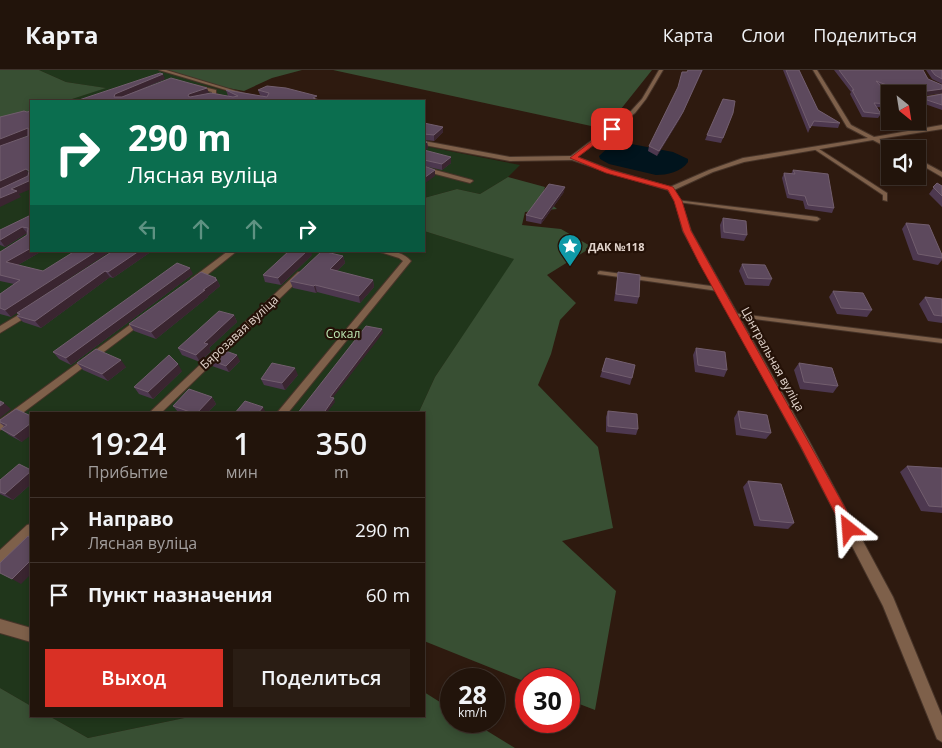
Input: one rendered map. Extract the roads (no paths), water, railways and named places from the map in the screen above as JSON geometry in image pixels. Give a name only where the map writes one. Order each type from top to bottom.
[{"type":"street","points":[[161,70],[263,100]]},
{"type":"street","points":[[573,158],[588,145],[629,117],[641,103],[661,70]]},
{"type":"street","points":[[815,70],[849,126],[881,141]]},
{"type":"street","points":[[173,79],[214,91],[211,96],[232,100]]},
{"type":"street","points":[[227,99],[240,94]]},
{"type":"street","points":[[926,98],[942,95]]},
{"type":"street","points":[[425,143],[503,158],[573,158],[670,189],[727,165],[760,157],[942,127]]},
{"type":"street","points":[[926,166],[942,175]]},
{"type":"street","points":[[425,169],[470,181]]},
{"type":"street","name":"Цэнтральная вуліца","points":[[670,189],[678,201],[687,231],[805,444],[888,602],[942,734]]},
{"type":"street","points":[[187,286],[232,252]]},
{"type":"street","points":[[283,412],[405,266],[406,258],[385,252]]},
{"type":"street","name":"Бярозавая вуліца","points":[[155,412],[310,265]]},
{"type":"street","points":[[0,330],[40,304]]},
{"type":"street","points":[[0,426],[148,315]]},
{"type":"street","points":[[0,558],[30,530]]},
{"type":"street","points":[[0,626],[30,635]]},
{"type":"lane","points":[[816,148],[885,194],[885,200]]},
{"type":"lane","points":[[678,201],[817,219]]},
{"type":"lane","points":[[600,273],[718,288]]},
{"type":"lane","points":[[732,314],[942,341]]},
{"type":"water","points":[[621,142],[673,152],[688,159],[688,162],[674,172],[656,175],[609,164],[600,159],[599,156],[612,144]]},
{"type":"place","name":"ДАК №118","points":[[570,267]]},
{"type":"park label","name":"Сокал","points":[[343,333]]}]
